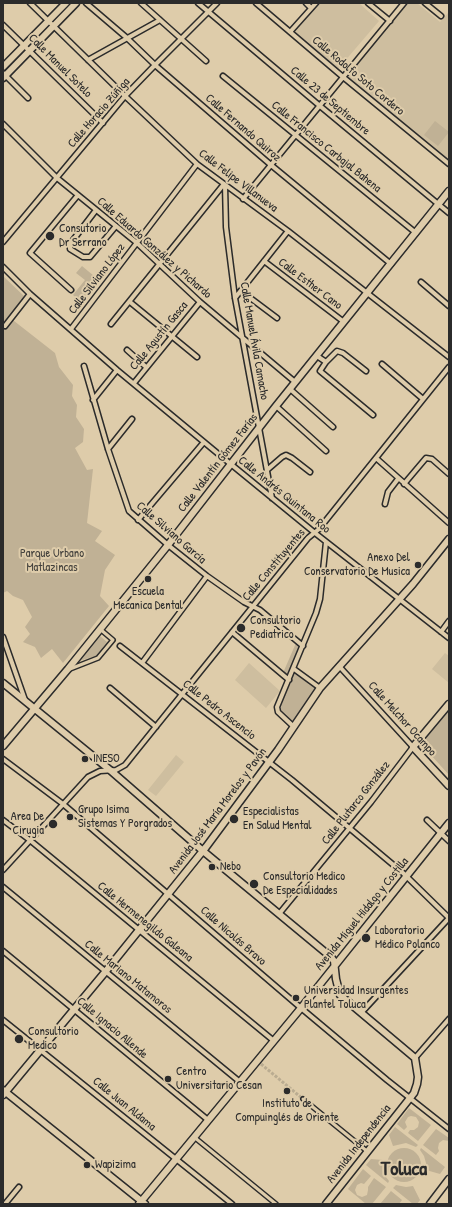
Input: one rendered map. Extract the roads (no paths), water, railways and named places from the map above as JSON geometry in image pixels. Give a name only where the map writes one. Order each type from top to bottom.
[{"type":"main road","points":[[3,67],[66,3]]},
{"type":"main road","points":[[4,75],[76,3]]},
{"type":"main road","name":"Calle Valentín Gómez Farías","points":[[3,746],[68,669],[168,545],[295,382],[368,294],[449,191]]},
{"type":"main road","name":"Avenida José María Morelos y Pavón","points":[[4,1093],[106,971],[203,851],[269,762],[320,688],[398,600],[449,539]]},
{"type":"main road","points":[[3,683],[110,770],[203,851],[331,957],[334,961],[340,995],[415,1058]]},
{"type":"main road","name":"Calle Plutarco González","points":[[412,747],[449,704]]},
{"type":"main road","name":"Calle Melchor Ocampo","points":[[412,747],[449,786]]},
{"type":"main road","name":"Avenida Miguel Hidalgo y Costilla","points":[[141,1203],[208,1120],[259,1062],[274,1041],[449,824]]},
{"type":"main road","name":"Avenida Independencia","points":[[326,1204],[415,1090],[418,1081],[418,1071],[415,1058]]},
{"type":"main road","points":[[4,1093],[141,1203]]},
{"type":"main road","points":[[430,1204],[449,1179]]},
{"type":"street","name":"Calle Felipe Villanueva","points":[[30,3],[197,164],[288,231],[449,357]]},
{"type":"street","name":"Calle Fernando Quiroz","points":[[86,3],[127,38],[155,65],[391,264]]},
{"type":"street","points":[[141,3],[206,61]]},
{"type":"street","name":"Calle 23 de Septiembre","points":[[198,3],[449,213]]},
{"type":"street","name":"Calle Horacio Zúñiga","points":[[3,242],[125,96],[181,38],[218,3]]},
{"type":"street","name":"Calle Rodolfo Soto Cordero","points":[[256,3],[449,164]]},
{"type":"street","points":[[306,3],[311,8]]},
{"type":"street","points":[[290,32],[316,3]]},
{"type":"street","points":[[368,3],[390,21]]},
{"type":"street","points":[[243,198],[404,3]]},
{"type":"street","points":[[425,3],[441,16]]},
{"type":"street","points":[[88,60],[160,20]]},
{"type":"street","name":"Calle Manuel Sotelo","points":[[3,25],[103,123]]},
{"type":"street","points":[[4,75],[28,98]]},
{"type":"street","name":"Calle Francisco Carbajal Bahena","points":[[224,76],[416,233]]},
{"type":"street","name":"Calle Eduardo González y Pichardo","points":[[3,124],[57,178],[116,226],[160,264],[200,302],[295,382]]},
{"type":"street","name":"Calle Silviano López","points":[[71,329],[197,164]]},
{"type":"street","points":[[111,324],[224,184]]},
{"type":"street","name":"Calle Manuel Ávila Camacho","points":[[224,184],[226,226],[235,298],[272,499]]},
{"type":"street","points":[[71,290],[30,254],[78,194]]},
{"type":"street","points":[[96,210],[70,244],[70,249],[83,257],[90,257],[116,226]]},
{"type":"street","points":[[235,298],[288,231]]},
{"type":"street","name":"Calle Esther Cano","points":[[264,262],[344,322]]},
{"type":"street","name":"Calle Andrés Quintana Roo","points":[[3,267],[30,294],[118,370],[272,499],[398,600],[449,638]]},
{"type":"street","points":[[421,282],[449,306]]},
{"type":"street","points":[[241,291],[277,318]]},
{"type":"street","points":[[6,326],[30,294]]},
{"type":"street","points":[[130,302],[197,357]]},
{"type":"street","name":"Calle Agustín Gasca","points":[[134,383],[200,302]]},
{"type":"street","points":[[127,350],[146,367]]},
{"type":"street","points":[[366,371],[339,351],[334,353],[320,369],[321,373],[373,415]]},
{"type":"street","points":[[317,356],[326,362]]},
{"type":"street","points":[[382,364],[423,399]]},
{"type":"street","name":"Calle Silviano García","points":[[84,366],[108,449],[125,503],[129,511],[207,576],[244,602],[264,613],[303,646]]},
{"type":"street","name":"Calle Constituyentes","points":[[3,870],[92,774],[100,771],[119,769],[125,765],[308,538],[315,533],[449,367]]},
{"type":"street","points":[[93,400],[118,370]]},
{"type":"street","points":[[290,389],[333,427]]},
{"type":"street","points":[[276,406],[326,451]]},
{"type":"street","points":[[108,449],[132,419]]},
{"type":"street","points":[[138,520],[204,442]]},
{"type":"street","points":[[267,470],[282,457],[287,456],[310,472]]},
{"type":"street","points":[[376,458],[449,524]]},
{"type":"street","points":[[404,484],[426,458],[432,459],[449,474]]},
{"type":"street","points":[[385,504],[388,492],[398,478]]},
{"type":"street","points":[[294,727],[279,713],[277,708],[294,669],[320,599],[326,542]]},
{"type":"street","points":[[142,663],[207,576]]},
{"type":"street","points":[[441,632],[449,621]]},
{"type":"street","points":[[68,669],[98,658],[113,640],[100,629]]},
{"type":"street","points":[[232,632],[289,680]]},
{"type":"street","points":[[3,637],[25,701]]},
{"type":"street","name":"Calle Pedro Ascencio","points":[[120,646],[269,762],[406,877],[449,918]]},
{"type":"street","name":"Calle Melchor Ocampo","points":[[339,666],[412,747]]},
{"type":"street","points":[[294,669],[320,688]]},
{"type":"street","points":[[110,688],[156,727]]},
{"type":"street","name":"Calle Plutarco González","points":[[279,914],[350,829],[412,747]]},
{"type":"street","name":"Calle Nicolás Bravo","points":[[3,759],[63,804],[301,1008],[449,1129]]},
{"type":"street","name":"Calle Hermenegildo Galeana","points":[[3,820],[31,841],[274,1041]]},
{"type":"street","points":[[427,820],[449,841]]},
{"type":"street","name":"Calle Mariano Matamoros","points":[[3,887],[240,1082]]},
{"type":"street","points":[[361,1013],[449,918]]},
{"type":"street","name":"Calle Ignacio Allende","points":[[3,951],[208,1120]]},
{"type":"street","points":[[415,1058],[449,1019]]},
{"type":"street","name":"Calle Juan Aldama","points":[[3,1020],[232,1204]]},
{"type":"street","points":[[303,1099],[368,1152]]},
{"type":"street","points":[[194,1137],[276,1204]]},
{"type":"street","points":[[5,1204],[19,1187]]},
{"type":"tunnel","points":[[261,1064],[303,1099]]},
{"type":"place","name":"Consutorio Dr Serrano","points":[[50,236]]},
{"type":"place","name":"Anexo Del Conservatorio De Musica","points":[[418,565]]},
{"type":"place","name":"Escuela Mecanica Dental","points":[[148,579]]},
{"type":"place","name":"Consultorio Pediatrico","points":[[241,628]]},
{"type":"place","name":"INESO","points":[[85,759]]},
{"type":"place","name":"Grupo Isima Sistemas Y Porgrados","points":[[70,817]]},
{"type":"place","name":"Especialistas En Salud Mental","points":[[234,819]]},
{"type":"place","name":"Area De Cirugia","points":[[53,824]]},
{"type":"place","name":"Nebo","points":[[212,867]]},
{"type":"place","name":"Consultorio Medico De Especialidades","points":[[254,884]]},
{"type":"place","name":"Laboratorio Médico Polanco","points":[[366,938]]},
{"type":"place","name":"Universidad Insurgentes Plantel Toluca","points":[[296,998]]},
{"type":"place","name":"Consultorio Medico","points":[[19,1039]]},
{"type":"place","name":"Centro Universitario Cesan","points":[[168,1079]]},
{"type":"place","name":"Instituto de Compuinglés de Oriente","points":[[287,1091]]},
{"type":"place","name":"Wapizima","points":[[87,1165]]},
{"type":"district","name":"Toluca","points":[[404,1170]]},
{"type":"park label","name":"Parque Urbano Matlazincas","points":[[52,561]]}]
